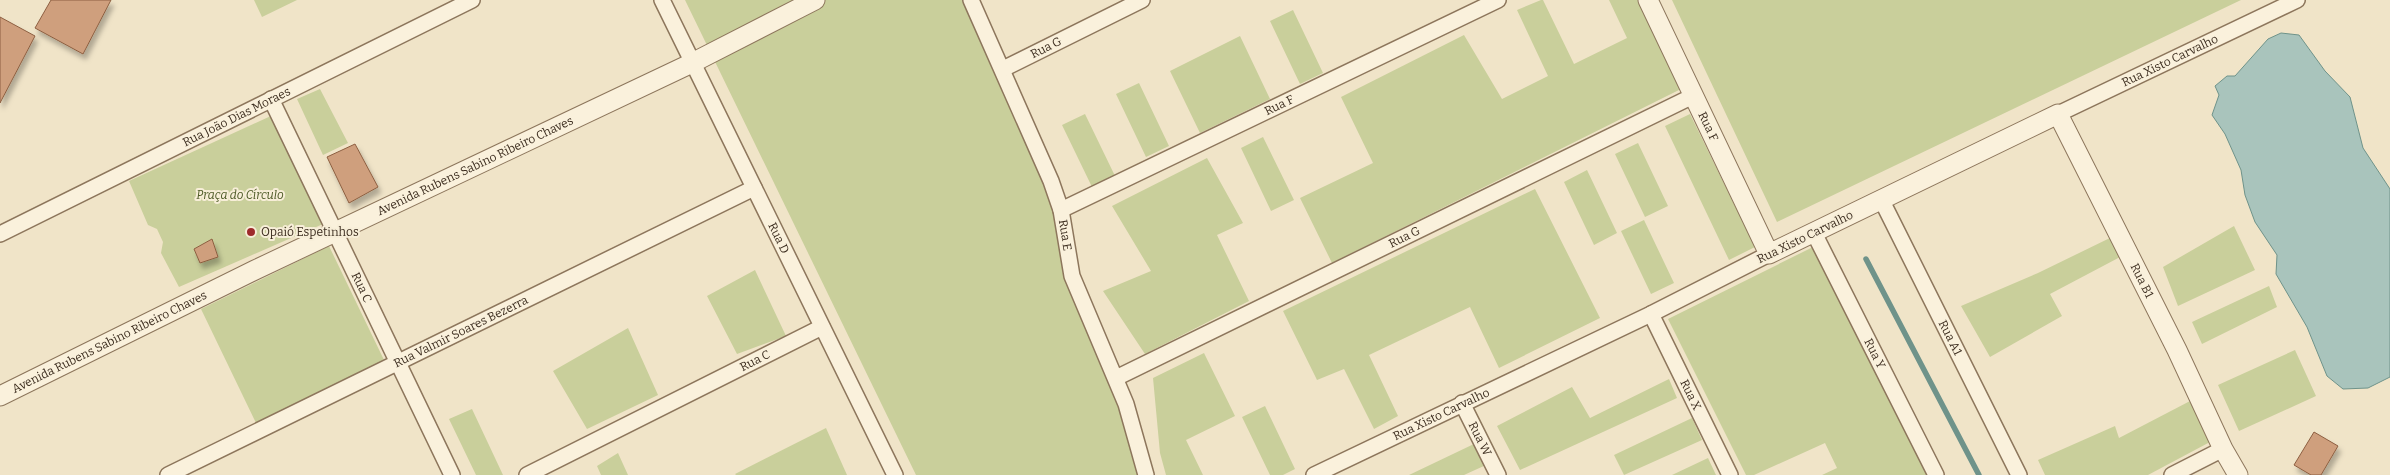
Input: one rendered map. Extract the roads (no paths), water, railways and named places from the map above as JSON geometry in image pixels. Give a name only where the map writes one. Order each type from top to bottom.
[{"type":"street","name":"Rua João Dias Moraes","points":[[0,234],[472,0]]},
{"type":"street","name":"Rua D","points":[[662,0],[895,475]]},
{"type":"street","name":"Avenida Rubens Sabino Ribeiro Chaves","points":[[0,396],[335,232],[692,63],[815,0]]},
{"type":"street","name":"Rua E","points":[[971,0],[1052,181],[1061,210],[1072,276],[1081,302],[1126,404],[1146,475]]},
{"type":"street","name":"Rua G","points":[[1003,69],[1142,0]]},
{"type":"street","name":"Rua F","points":[[1061,210],[1498,0]]},
{"type":"street","name":"Rua F","points":[[1648,0],[1768,254]]},
{"type":"street","name":"Rua Xisto Carvalho","points":[[1314,475],[1651,314],[1881,199],[2297,0]]},
{"type":"street","name":"Rua G","points":[[1116,378],[1693,96]]},
{"type":"street","name":"Rua C","points":[[271,99],[452,475]]},
{"type":"street","name":"Rua B1","points":[[2058,114],[2177,350],[2223,449],[2238,475]]},
{"type":"street","name":"Rua Valmir Soares Bezerra","points":[[168,475],[754,188]]},
{"type":"street","name":"Rua A1","points":[[1881,199],[2019,475]]},
{"type":"street","name":"Rua Y","points":[[1814,233],[1936,475]]},
{"type":"street","name":"Rua X","points":[[1651,314],[1730,475]]},
{"type":"street","name":"Rua C","points":[[527,475],[822,327]]},
{"type":"street","name":"Rua W","points":[[1462,404],[1498,475]]},
{"type":"street","points":[[2172,475],[2223,449]]},
{"type":"water","points":[[2281,33],[2299,35],[2325,71],[2350,97],[2363,148],[2390,189],[2390,377],[2368,388],[2343,389],[2327,376],[2307,327],[2276,274],[2277,255],[2255,222],[2245,195],[2241,170],[2225,134],[2212,115],[2219,95],[2215,86],[2227,76],[2235,76],[2268,39]]},
{"type":"waterway","points":[[1866,259],[1979,475]]},
{"type":"place","name":"Opaió Espetinhos","points":[[251,232]]},
{"type":"park label","name":"Praça do Círculo","points":[[240,195]]}]
